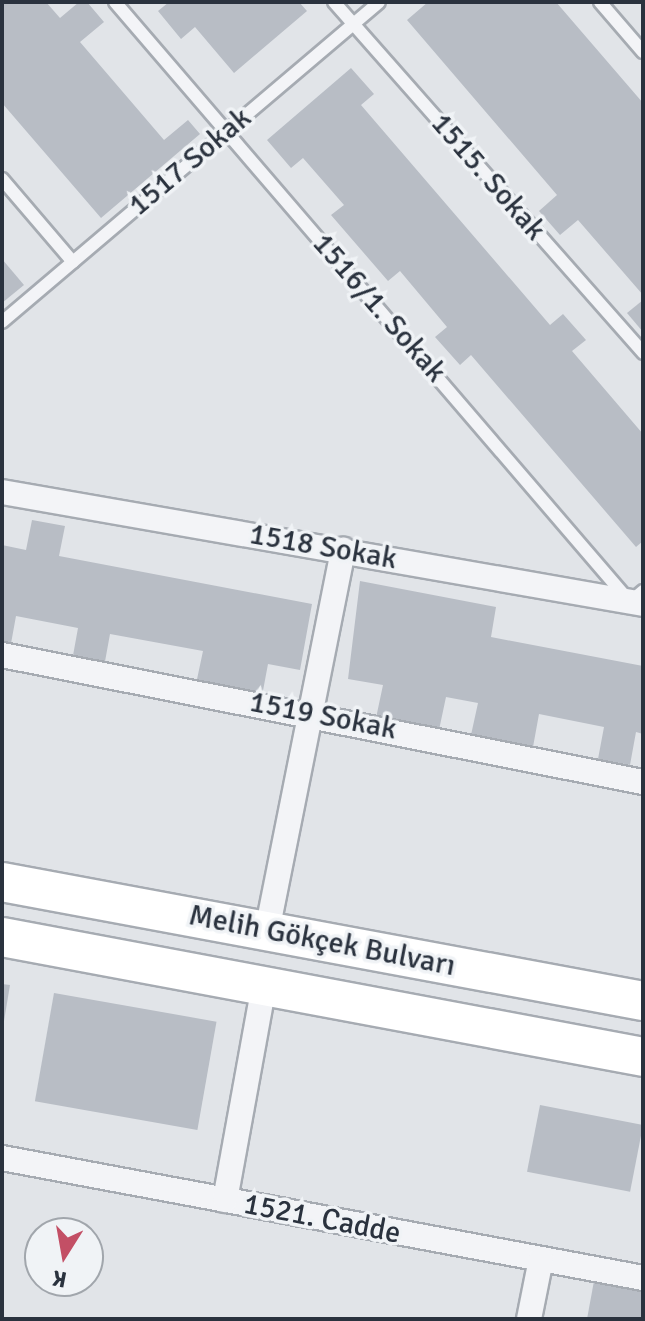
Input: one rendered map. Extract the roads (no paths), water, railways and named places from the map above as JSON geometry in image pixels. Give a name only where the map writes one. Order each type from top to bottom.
[{"type":"main road","name":"Melih Gökçek Bulvarı","points":[[2,882],[643,1001]]},
{"type":"main road","name":"Melih Gökçek Bulvarı","points":[[2,937],[643,1057]]},
{"type":"street","name":"1518 Sokak","points":[[2,492],[639,599]]},
{"type":"street","points":[[267,931],[343,550]]},
{"type":"street","name":"1519 Sokak","points":[[2,655],[310,713],[643,782]]},
{"type":"street","points":[[225,1200],[264,986]]},
{"type":"street","name":"1521. Cadde","points":[[2,1158],[643,1278]]},
{"type":"street","points":[[529,1319],[541,1259]]},
{"type":"lane","name":"1516/1. Sokak","points":[[115,2],[639,599]]},
{"type":"lane","name":"1515. Sokak","points":[[334,2],[643,353]]},
{"type":"lane","name":"1517 Sokak","points":[[2,322],[379,2]]},
{"type":"lane","points":[[600,2],[643,52]]},
{"type":"lane","points":[[2,179],[73,262]]}]
